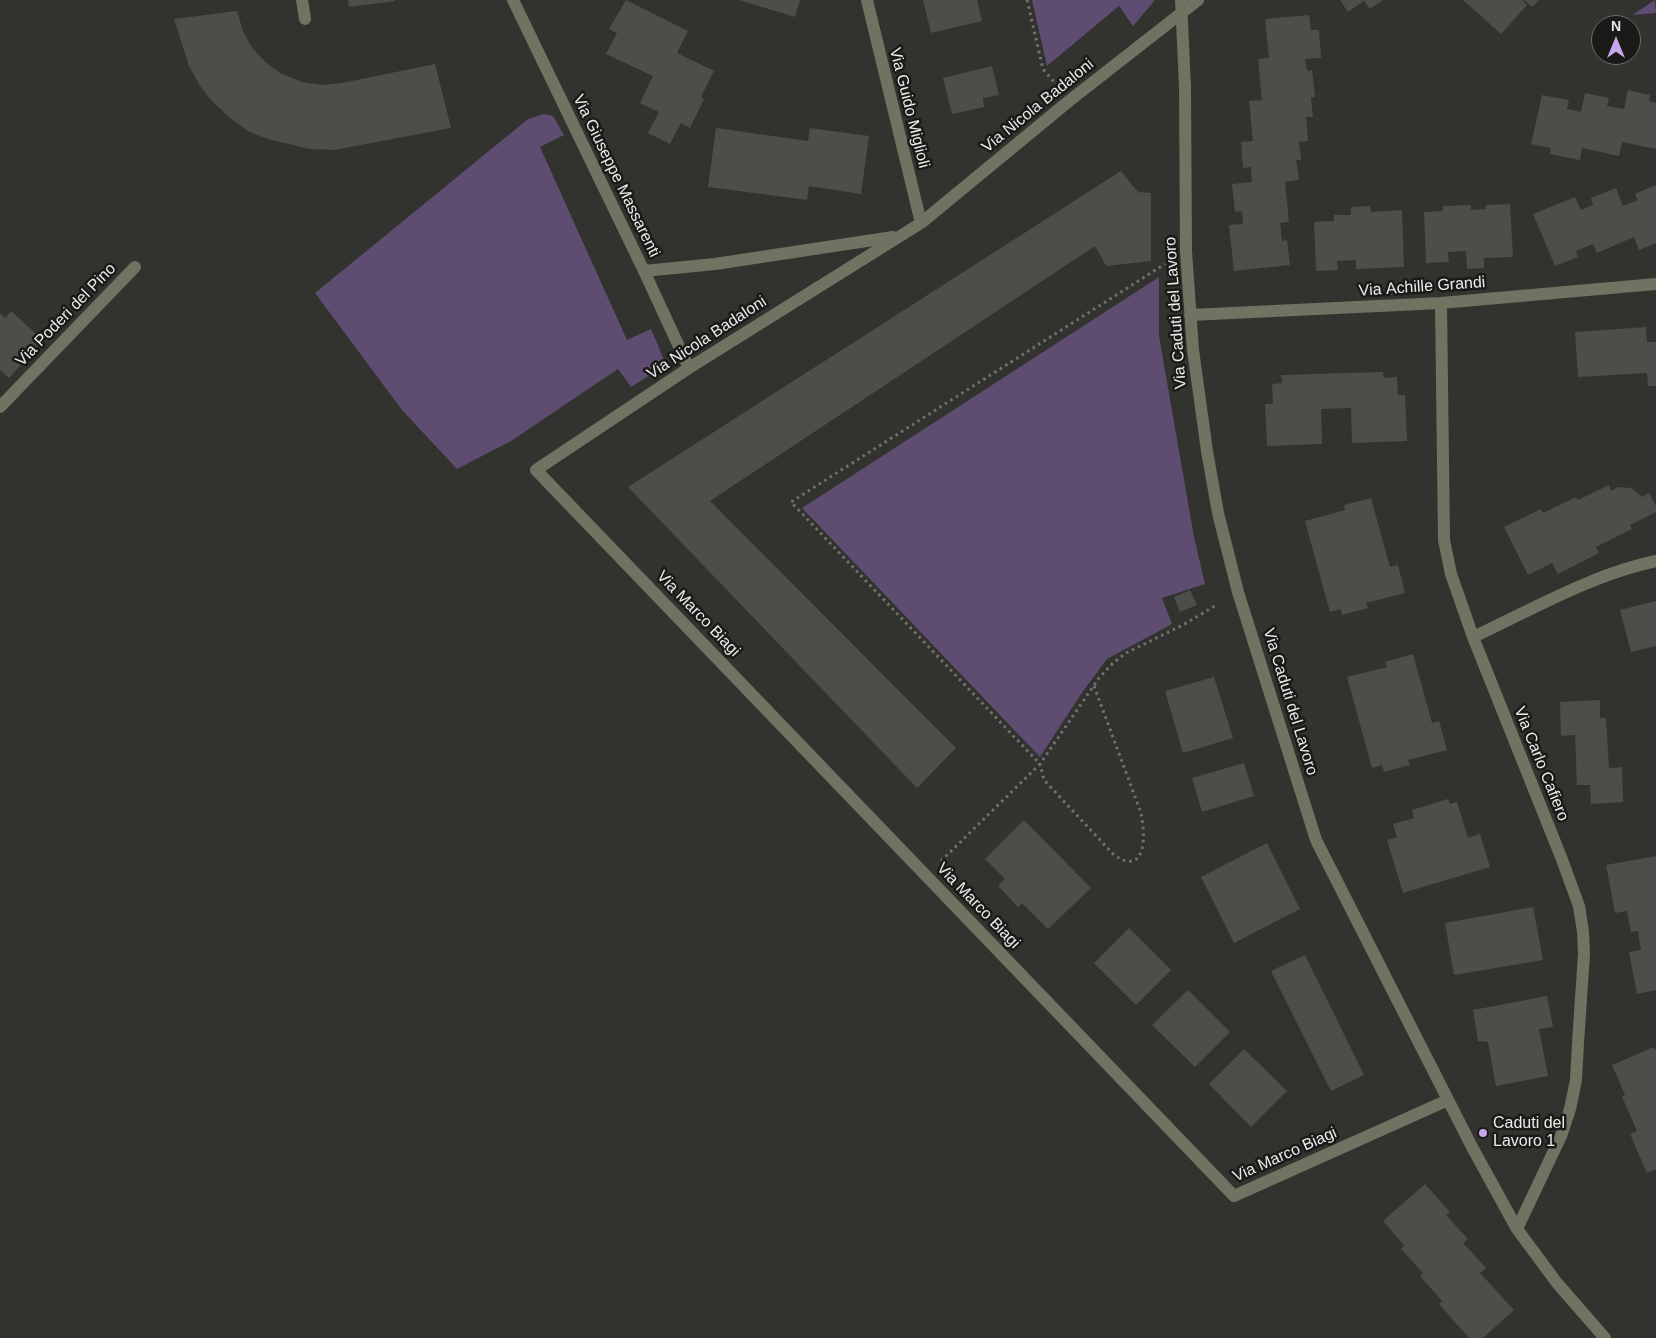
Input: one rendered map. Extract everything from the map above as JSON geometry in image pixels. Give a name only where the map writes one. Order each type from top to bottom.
[{"type":"street","points":[[302,0],[305,19]]},
{"type":"street","name":"Via Giuseppe Massarenti","points":[[512,0],[689,368]]},
{"type":"street","name":"Via Guido Miglioli","points":[[867,0],[921,223]]},
{"type":"street","name":"Via Nicola Badaloni","points":[[536,470],[689,368],[921,223],[1181,6],[1198,0]]},
{"type":"street","name":"Via Caduti del Lavoro","points":[[1181,6],[1186,251],[1197,382],[1208,460],[1218,513],[1238,592],[1316,840],[1448,1100],[1517,1229],[1557,1283],[1605,1338]]},
{"type":"street","name":"Via Nicola Badaloni","points":[[644,271],[715,264],[898,236]]},
{"type":"street","name":"Via Poderi del Pino","points":[[0,407],[135,267]]},
{"type":"street","name":"Via Achille Grandi","points":[[1190,315],[1441,303],[1656,284]]},
{"type":"street","name":"Via Carlo Cafiero","points":[[1441,303],[1444,540],[1451,574],[1473,637],[1579,906],[1583,932],[1584,954],[1576,1071],[1570,1110],[1561,1136],[1517,1229]]},
{"type":"street","name":"Via Marco Biagi","points":[[536,470],[1234,1196],[1448,1100]]},
{"type":"street","points":[[1473,637],[1594,580],[1656,561]]},
{"type":"path","points":[[1027,0],[1043,69],[1069,101]]},
{"type":"path","points":[[1094,686],[1141,813],[1144,828],[1142,852],[1135,859],[1128,861],[1121,860],[1114,855],[1044,780],[1040,764],[791,502],[1186,251]]},
{"type":"path","points":[[926,875],[1040,764],[1094,686],[1112,664],[1126,653],[1183,625],[1238,592]]},
{"type":"shaded area","points":[[1032,0],[1155,0],[1133,26],[1119,6],[1047,66]]},
{"type":"shaded area","points":[[1655,0],[1656,13],[1632,15]]},
{"type":"shaded area","points":[[544,114],[553,116],[564,135],[540,147],[627,340],[651,329],[665,362],[658,370],[631,387],[618,369],[511,441],[457,469],[402,410],[315,293],[528,119]]},
{"type":"shaded area","points":[[1159,277],[1159,336],[1194,537],[1205,584],[1162,598],[1172,624],[1107,659],[1081,694],[1040,757],[802,508]]},
{"type":"building","points":[[348,0],[395,0],[395,1],[349,7]]},
{"type":"building","points":[[626,0],[688,31],[677,53],[714,71],[701,97],[704,99],[690,128],[681,123],[670,144],[648,133],[659,112],[640,103],[653,76],[606,54],[617,33],[609,29]]},
{"type":"building","points":[[739,0],[800,0],[795,17]]},
{"type":"building","points":[[923,0],[977,0],[982,21],[931,33]]},
{"type":"building","points":[[1340,0],[1383,0],[1370,9],[1364,1],[1348,12]]},
{"type":"building","points":[[1463,0],[1524,0],[1527,5],[1501,34]]},
{"type":"building","points":[[1524,0],[1539,0],[1532,7]]},
{"type":"building","points":[[237,11],[243,31],[251,46],[265,62],[282,74],[302,82],[322,85],[342,83],[435,64],[451,128],[334,150],[310,149],[268,139],[248,131],[230,118],[211,100],[200,86],[189,66],[174,19]]},
{"type":"building","points":[[1309,15],[1311,30],[1319,30],[1321,58],[1305,59],[1307,71],[1312,70],[1315,97],[1311,98],[1313,117],[1306,117],[1308,141],[1299,142],[1301,160],[1296,160],[1299,180],[1285,182],[1289,222],[1280,223],[1282,241],[1287,240],[1290,265],[1234,271],[1229,225],[1243,224],[1242,211],[1235,212],[1232,184],[1252,182],[1251,167],[1243,168],[1241,142],[1253,141],[1249,101],[1262,100],[1258,59],[1269,58],[1265,19]]},
{"type":"building","points":[[992,66],[999,95],[983,98],[984,107],[952,114],[943,78]]},
{"type":"building","points":[[1628,90],[1650,95],[1649,101],[1656,103],[1656,149],[1622,142],[1619,156],[1582,148],[1580,160],[1550,154],[1551,148],[1531,144],[1542,95],[1569,100],[1567,109],[1581,112],[1585,93],[1609,98],[1607,106],[1624,109]]},
{"type":"building","points":[[716,128],[808,141],[810,128],[869,136],[861,194],[809,186],[807,200],[708,187]]},
{"type":"building","points":[[1121,171],[1138,192],[1151,193],[1151,261],[1106,266],[1095,246],[710,501],[956,748],[917,788],[628,487]]},
{"type":"building","points":[[1656,185],[1656,243],[1639,250],[1634,237],[1597,253],[1593,244],[1576,251],[1578,257],[1555,266],[1533,214],[1575,197],[1581,210],[1593,205],[1591,198],[1616,188],[1623,206],[1638,200],[1635,194]]},
{"type":"building","points":[[1510,204],[1513,257],[1484,258],[1484,268],[1467,269],[1466,251],[1448,252],[1449,262],[1426,263],[1424,212],[1443,211],[1443,206],[1471,205],[1471,210],[1486,209],[1486,205]]},
{"type":"building","points":[[1370,206],[1371,212],[1402,210],[1404,267],[1356,269],[1356,260],[1337,261],[1338,270],[1316,271],[1314,222],[1334,221],[1334,215],[1351,215],[1351,207]]},
{"type":"building","points":[[11,311],[43,340],[9,378],[0,370],[0,313],[5,318]]},
{"type":"building","points":[[1646,327],[1647,342],[1656,342],[1656,386],[1648,386],[1647,373],[1578,377],[1575,332]]},
{"type":"building","points":[[1383,372],[1384,378],[1397,377],[1398,395],[1405,395],[1407,441],[1352,443],[1351,408],[1321,409],[1322,444],[1267,446],[1265,404],[1273,404],[1272,384],[1282,383],[1281,375]]},
{"type":"building","points":[[1609,485],[1611,491],[1618,487],[1631,488],[1642,497],[1649,493],[1656,506],[1656,512],[1630,525],[1632,529],[1596,547],[1599,553],[1558,574],[1552,563],[1528,575],[1504,527],[1541,509],[1543,513],[1576,497],[1578,500]]},
{"type":"building","points":[[1371,498],[1390,567],[1398,565],[1405,593],[1366,603],[1368,608],[1342,615],[1341,609],[1330,612],[1305,521],[1345,510],[1344,505]]},
{"type":"building","points":[[1190,590],[1197,605],[1180,612],[1174,597]]},
{"type":"building","points":[[1656,601],[1656,646],[1631,652],[1620,610]]},
{"type":"building","points":[[1413,654],[1432,723],[1439,721],[1447,750],[1408,760],[1410,765],[1384,772],[1382,765],[1372,768],[1347,677],[1387,667],[1385,662]]},
{"type":"building","points":[[1214,677],[1233,738],[1183,753],[1165,691]]},
{"type":"building","points":[[1600,700],[1600,718],[1606,718],[1609,768],[1622,767],[1623,802],[1591,804],[1590,785],[1577,785],[1575,735],[1561,736],[1560,702]]},
{"type":"building","points":[[1244,763],[1254,796],[1202,812],[1192,778]]},
{"type":"building","points":[[1448,799],[1450,804],[1457,802],[1468,838],[1480,834],[1490,867],[1403,893],[1387,840],[1397,837],[1393,824],[1414,818],[1412,810]]},
{"type":"building","points":[[1024,820],[1091,888],[1048,929],[1022,903],[1018,907],[998,886],[1005,879],[985,859]]},
{"type":"building","points":[[1267,843],[1300,909],[1234,943],[1201,877]]},
{"type":"building","points":[[1656,856],[1656,990],[1637,994],[1629,952],[1641,950],[1638,931],[1631,932],[1627,911],[1615,913],[1606,865]]},
{"type":"building","points":[[1533,907],[1543,960],[1454,975],[1445,923]]},
{"type":"building","points":[[1129,928],[1171,970],[1136,1005],[1094,963]]},
{"type":"building","points":[[1305,955],[1364,1075],[1331,1091],[1271,971]]},
{"type":"building","points":[[1188,990],[1230,1032],[1195,1067],[1152,1025]]},
{"type":"building","points":[[1547,996],[1553,1027],[1539,1029],[1548,1076],[1496,1086],[1488,1042],[1478,1041],[1473,1010]]},
{"type":"building","points":[[1654,1047],[1656,1051],[1656,1169],[1647,1173],[1630,1134],[1637,1131],[1622,1097],[1625,1095],[1612,1065]]},
{"type":"building","points":[[1244,1049],[1287,1091],[1251,1127],[1209,1084]]},
{"type":"building","points":[[1425,1184],[1450,1212],[1446,1215],[1468,1239],[1463,1243],[1486,1268],[1480,1273],[1514,1310],[1483,1338],[1469,1338],[1439,1304],[1442,1301],[1420,1276],[1423,1273],[1401,1249],[1404,1245],[1383,1221]]},
{"type":"place","name":"Caduti del Lavoro 1","points":[[1483,1133]]}]
